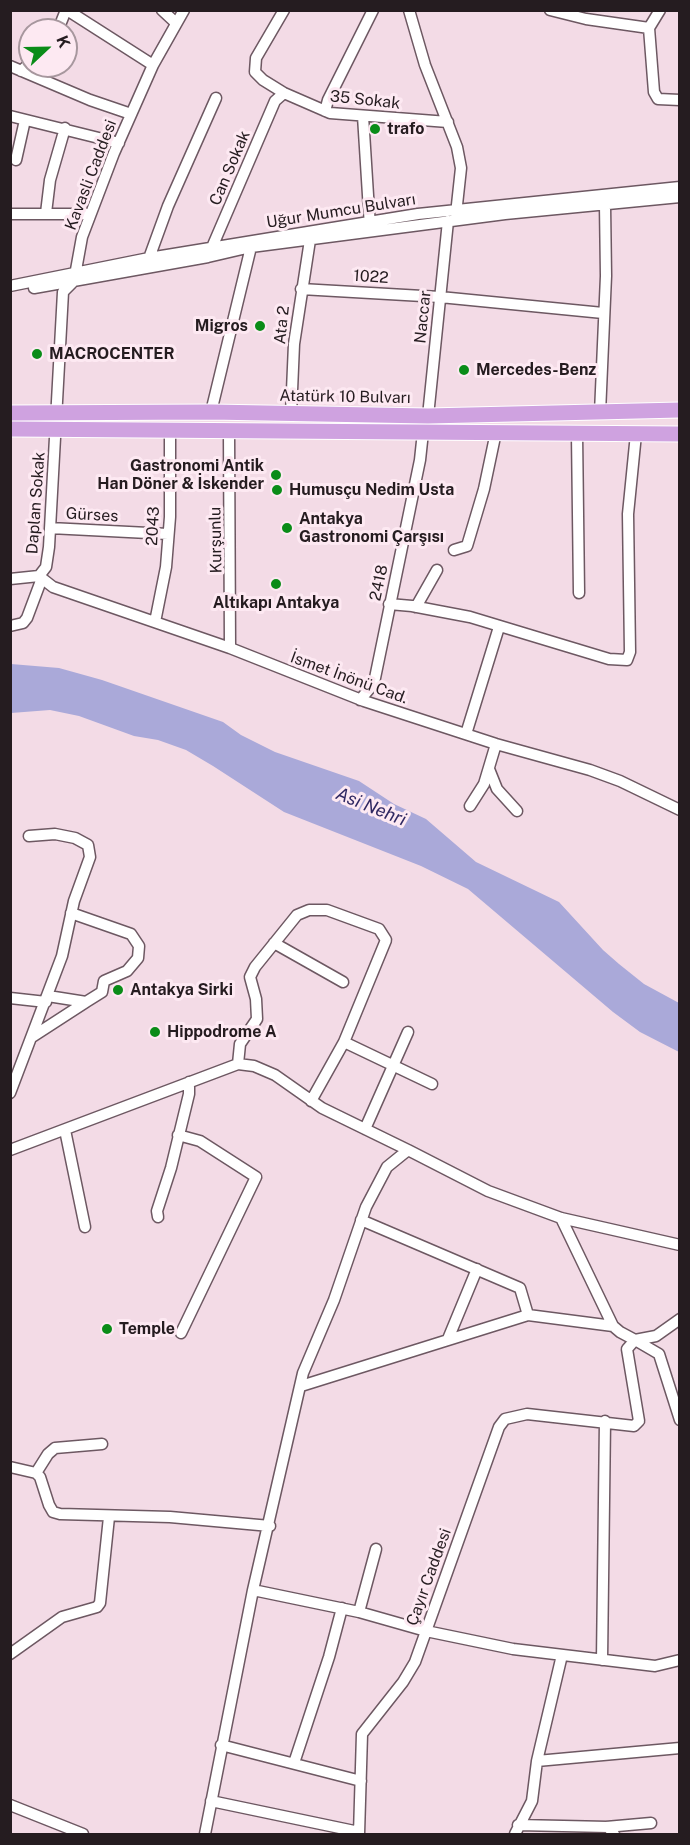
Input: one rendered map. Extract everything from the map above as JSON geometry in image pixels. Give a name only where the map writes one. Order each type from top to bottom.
[{"type":"highway","name":"Atatürk 10 Bulvarı","points":[[10,413],[212,412],[428,416],[680,410]]},
{"type":"highway","name":"Atatürk 10 Bulvarı","points":[[10,429],[680,434]]},
{"type":"street","points":[[67,10],[153,65]]},
{"type":"street","points":[[162,10],[176,23]]},
{"type":"street","name":"Kavasli Caddesi","points":[[57,429],[62,297],[66,286],[74,276],[82,237],[90,214],[131,114],[153,65],[183,10]]},
{"type":"street","name":"35 Sokak","points":[[284,10],[254,65],[255,72],[263,80],[284,93],[325,111],[448,122]]},
{"type":"street","points":[[325,111],[328,100],[373,10]]},
{"type":"street","name":"Naccar","points":[[409,10],[425,65],[457,147],[461,168],[457,208],[452,221],[440,297],[428,416]]},
{"type":"street","points":[[550,10],[588,15],[649,28]]},
{"type":"street","points":[[660,10],[649,28],[654,92],[658,99],[680,100]]},
{"type":"street","points":[[16,68],[90,100],[131,114]]},
{"type":"street","name":"Can Sokak","points":[[210,252],[275,101],[284,93]]},
{"type":"street","points":[[148,262],[168,206],[216,98]]},
{"type":"street","points":[[10,116],[119,143]]},
{"type":"street","points":[[363,116],[370,228]]},
{"type":"street","points":[[16,160],[25,120]]},
{"type":"street","points":[[46,213],[50,180],[65,128]]},
{"type":"street","name":"Uğur Mumcu Bulvarı","points":[[210,252],[310,240],[457,208],[680,187]]},
{"type":"street","name":"Uğur Mumcu Bulvarı","points":[[10,286],[370,228],[680,197]]},
{"type":"street","points":[[600,413],[605,205]]},
{"type":"street","points":[[10,214],[90,214]]},
{"type":"street","name":"Ata 2","points":[[291,414],[294,344],[310,240]]},
{"type":"street","points":[[212,412],[251,247]]},
{"type":"street","name":"Uğur Mumcu Bulvarı","points":[[10,293],[74,276]]},
{"type":"street","name":"1022","points":[[301,289],[440,297],[603,313]]},
{"type":"street","name":"Daplan Sokak","points":[[10,626],[23,623],[27,618],[40,577],[46,567],[57,429]]},
{"type":"street","name":"2043","points":[[155,622],[166,567],[170,430]]},
{"type":"street","name":"Kurşunlu","points":[[229,431],[230,648]]},
{"type":"street","name":"2418","points":[[360,700],[375,678],[420,460],[423,432]]},
{"type":"street","points":[[453,550],[467,546],[484,489],[496,432]]},
{"type":"street","points":[[577,434],[579,592]]},
{"type":"street","points":[[389,604],[470,617],[618,662],[627,660],[630,652],[628,514],[636,434]]},
{"type":"street","name":"Gürses","points":[[50,528],[168,534]]},
{"type":"street","points":[[416,607],[437,570]]},
{"type":"street","points":[[10,579],[40,577]]},
{"type":"street","name":"İsmet İnönü Cad.","points":[[40,577],[53,587],[230,648],[360,700],[496,744],[590,770],[620,781],[680,810]]},
{"type":"street","points":[[466,734],[499,627]]},
{"type":"street","points":[[470,806],[484,784],[496,744]]},
{"type":"street","points":[[489,769],[497,789],[517,811]]},
{"type":"street","points":[[10,1093],[62,956],[71,913],[88,866],[89,848],[81,840],[62,835],[29,836]]},
{"type":"street","points":[[238,1064],[240,1044],[257,1019],[256,999],[250,977],[297,915],[316,909],[358,920],[379,929],[386,940],[344,1042],[311,1101]]},
{"type":"street","points":[[32,1037],[102,992],[104,981],[127,971],[138,958],[139,946],[131,934],[71,913]]},
{"type":"street","points":[[274,943],[343,982]]},
{"type":"street","points":[[10,998],[86,1002]]},
{"type":"street","points":[[365,1129],[408,1032]]},
{"type":"street","points":[[344,1042],[432,1084]]},
{"type":"street","points":[[10,1150],[238,1064],[254,1066],[275,1075],[311,1101],[488,1191],[561,1218],[680,1245]]},
{"type":"street","points":[[159,1217],[157,1211],[171,1168],[189,1094],[189,1082]]},
{"type":"street","points":[[64,1130],[86,1227]]},
{"type":"street","points":[[178,1135],[200,1141],[256,1177],[181,1333]]},
{"type":"street","points":[[205,1834],[253,1590],[270,1526],[303,1372],[334,1300],[361,1220],[387,1167],[408,1150]]},
{"type":"street","points":[[561,1218],[613,1326]]},
{"type":"street","points":[[361,1220],[520,1288],[528,1316]]},
{"type":"street","points":[[448,1339],[477,1269]]},
{"type":"street","points":[[301,1386],[528,1316],[613,1326],[659,1354],[680,1420]]},
{"type":"street","points":[[602,1660],[604,1421],[634,1426],[639,1421],[627,1349],[635,1340],[656,1336],[680,1319]]},
{"type":"street","name":"Çayır Caddesi","points":[[359,1833],[362,1734],[404,1682],[415,1662],[499,1427],[505,1419],[527,1414],[604,1421]]},
{"type":"street","points":[[36,1473],[48,1454],[55,1448],[102,1444]]},
{"type":"street","points":[[10,1467],[36,1473],[40,1477],[53,1512],[109,1517],[170,1517],[270,1526]]},
{"type":"street","points":[[10,1654],[62,1617],[100,1603],[109,1517]]},
{"type":"street","points":[[359,1612],[376,1549]]},
{"type":"street","points":[[253,1590],[342,1608],[426,1631],[513,1649],[655,1666],[680,1660]]},
{"type":"street","points":[[294,1763],[329,1657],[342,1608]]},
{"type":"street","points":[[561,1655],[537,1761],[532,1801],[517,1830],[610,1831],[651,1822]]},
{"type":"street","points":[[222,1745],[361,1781]]},
{"type":"street","points":[[537,1761],[680,1748]]},
{"type":"street","points":[[211,1801],[359,1833]]},
{"type":"street","points":[[10,1805],[83,1834]]},
{"type":"water","name":"Asi Nehri","points":[[11,664],[59,668],[102,680],[223,722],[241,735],[275,752],[359,781],[394,804],[426,819],[476,862],[559,902],[619,964],[644,984],[679,1003],[679,1052],[640,1032],[613,1012],[468,889],[421,866],[284,812],[186,750],[158,740],[134,736],[79,716],[50,710],[11,713]]},
{"type":"place","name":"trafo","points":[[375,129]]},
{"type":"place","name":"Migros","points":[[260,326]]},
{"type":"place","name":"MACROCENTER","points":[[37,354]]},
{"type":"place","name":"Mercedes-Benz","points":[[464,370]]},
{"type":"place","name":"Gastronomi Antik Han Döner & İskender","points":[[276,475]]},
{"type":"place","name":"Humusçu Nedim Usta","points":[[277,490]]},
{"type":"place","name":"Antakya Gastronomi Çarşısı","points":[[287,528]]},
{"type":"place","name":"Altıkapı Antakya","points":[[276,584]]},
{"type":"place","name":"Antakya Sirki","points":[[118,990]]},
{"type":"place","name":"Hippodrome A","points":[[155,1032]]},
{"type":"place","name":"Temple","points":[[107,1329]]}]
